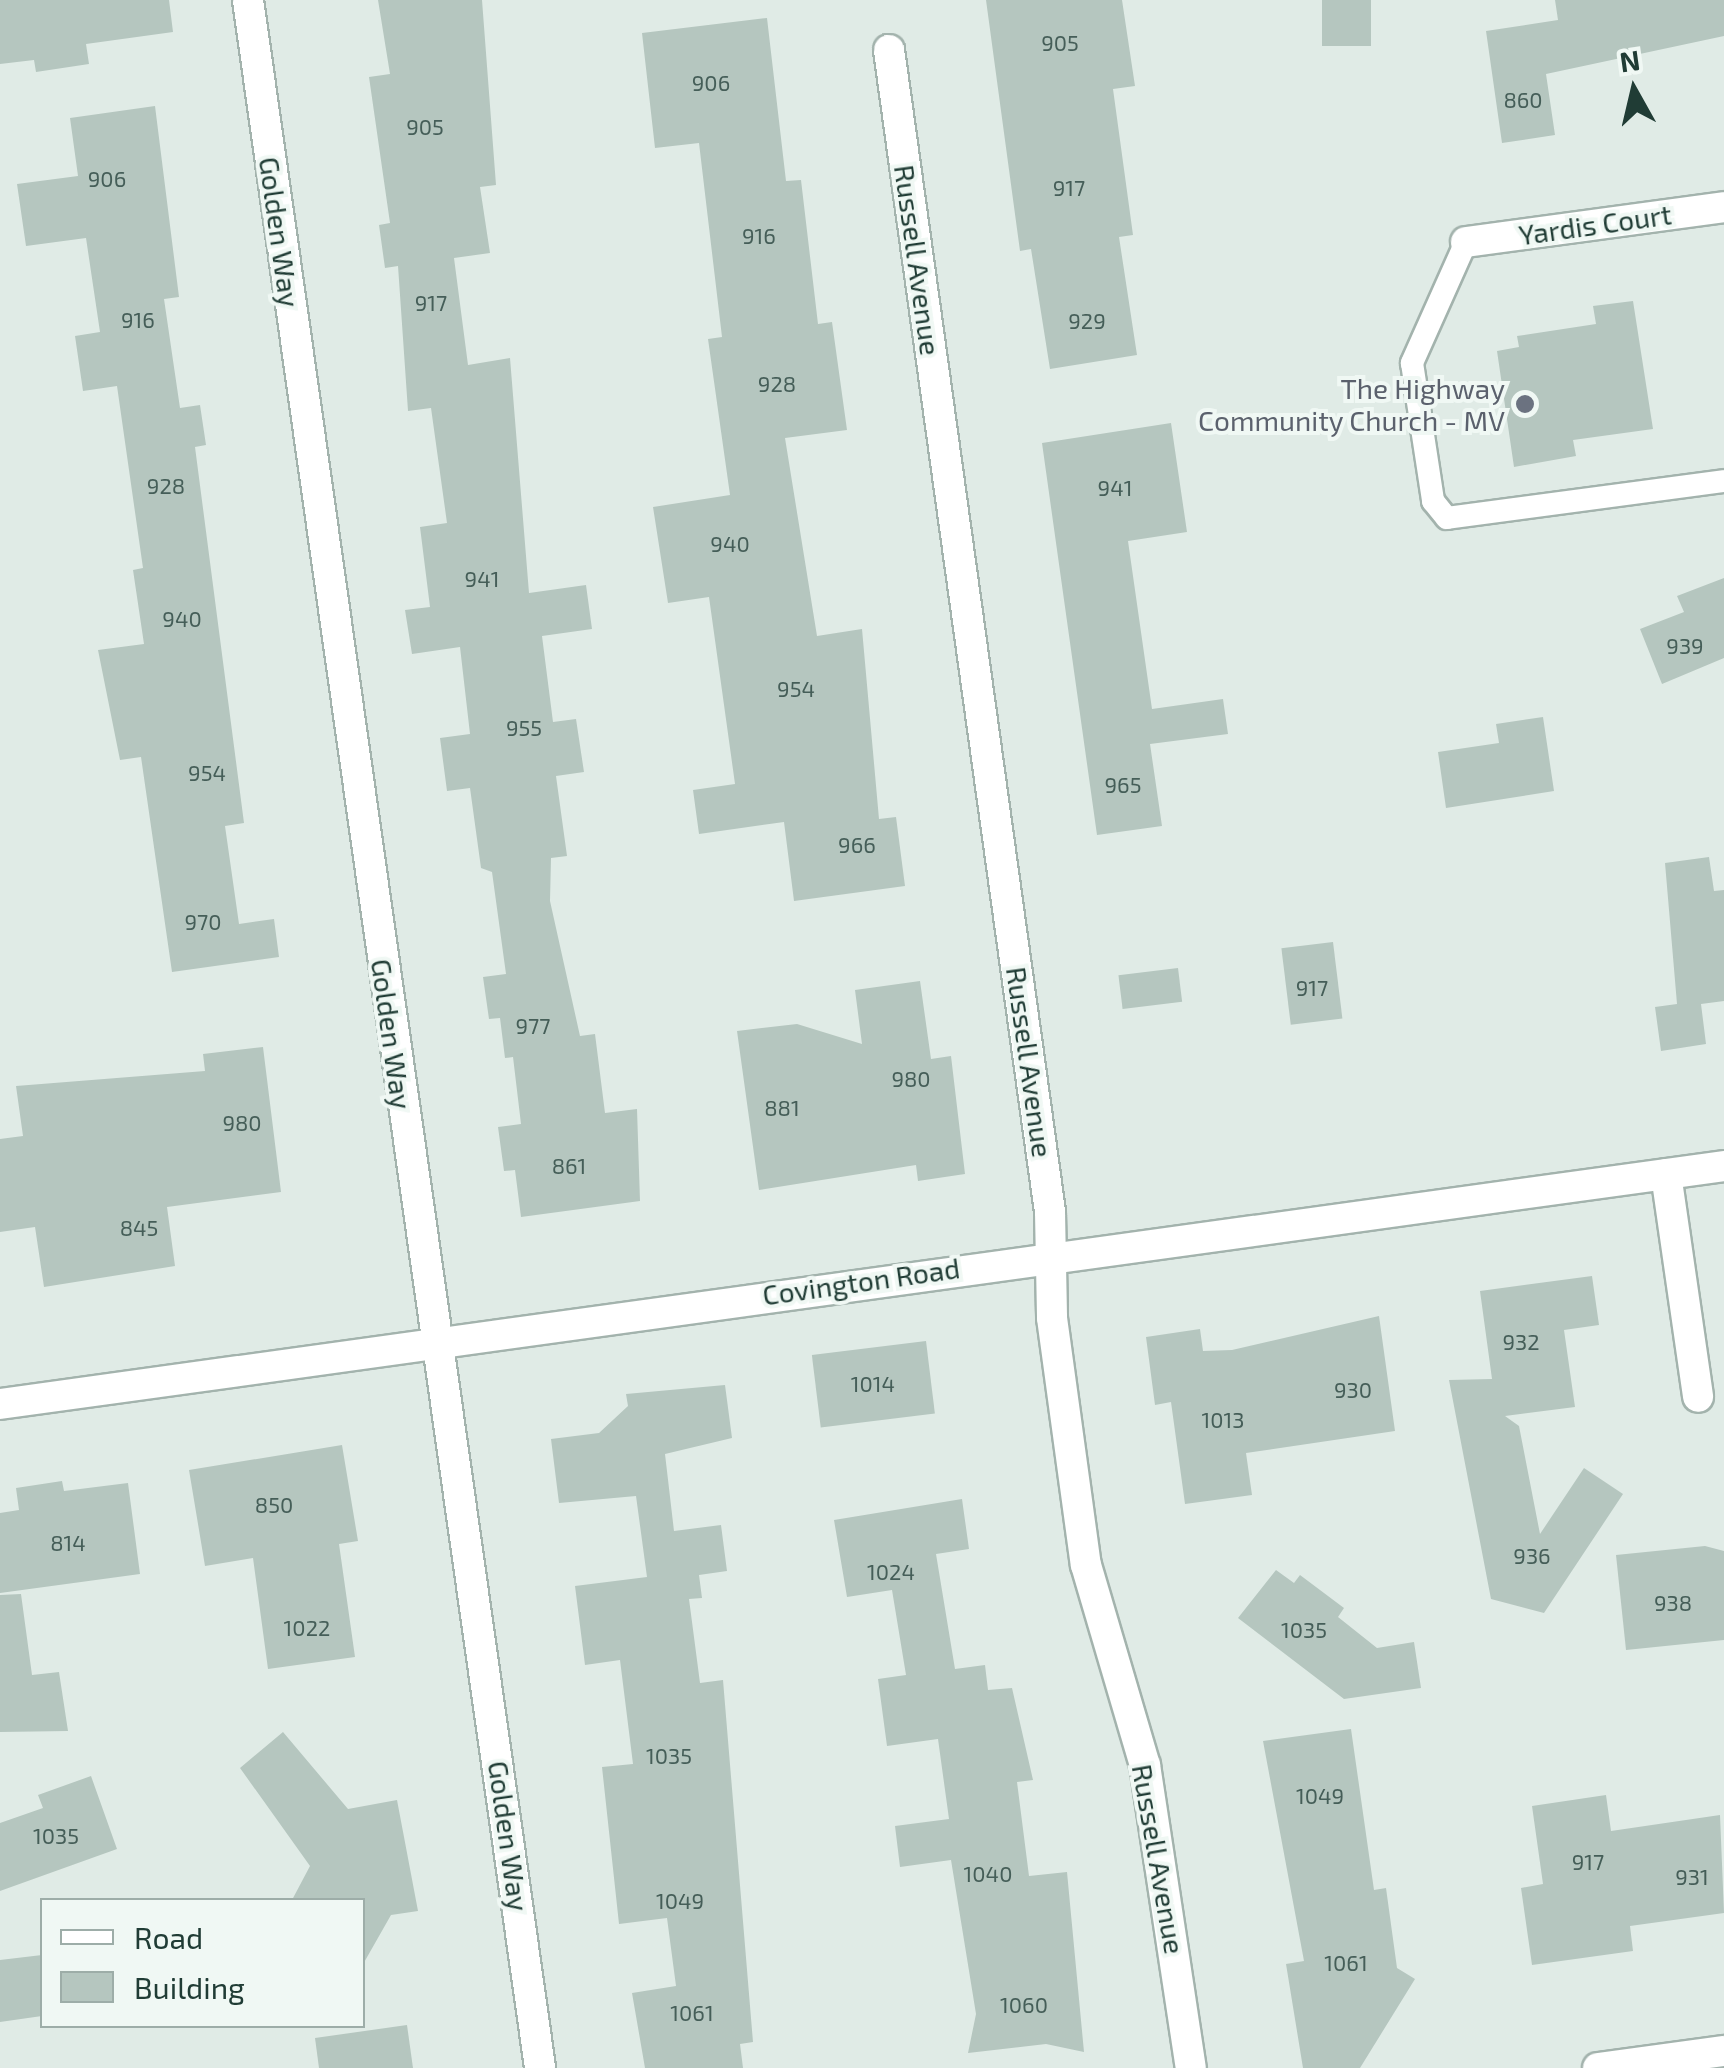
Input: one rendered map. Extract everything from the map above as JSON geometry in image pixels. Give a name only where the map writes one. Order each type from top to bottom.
[{"type":"street","name":"Golden Way","points":[[248,0],[540,2068]]},
{"type":"street","name":"Russell Avenue","points":[[889,50],[1051,1256],[1086,1565],[1144,1765],[1192,2068]]},
{"type":"street","name":"Yardis Court","points":[[1466,242],[1724,207]]},
{"type":"street","name":"Covington Road","points":[[0,1404],[435,1339],[1724,1166]]},
{"type":"street","points":[[1666,1174],[1698,1397]]},
{"type":"street","points":[[1598,2068],[1724,2051]]},
{"type":"lane","points":[[1466,242],[1412,363],[1432,502],[1448,518],[1724,481]]},
{"type":"building","points":[[0,0],[169,0],[173,32],[86,44],[89,64],[36,72],[34,60],[0,64]]},
{"type":"building","points":[[378,0],[482,0],[496,185],[480,187],[490,253],[454,258],[468,365],[510,358],[529,593],[586,585],[592,629],[542,636],[553,722],[576,719],[584,772],[556,776],[567,856],[551,858],[550,901],[580,1036],[595,1034],[605,1113],[637,1109],[640,1201],[521,1217],[515,1170],[504,1171],[498,1127],[521,1124],[513,1057],[505,1058],[500,1018],[489,1019],[483,977],[506,974],[492,872],[481,868],[470,788],[447,791],[440,738],[470,734],[460,647],[412,654],[405,610],[430,607],[420,527],[447,523],[431,408],[408,411],[398,266],[385,268],[379,225],[390,223],[369,77],[390,74]]},
{"type":"building","points":[[986,0],[1122,0],[1135,86],[1113,89],[1133,235],[1119,237],[1137,355],[1050,369],[1031,249],[1020,251]]},
{"type":"building","points":[[1322,0],[1371,0],[1371,46],[1322,46]]},
{"type":"building","points":[[1555,0],[1724,0],[1724,36],[1546,74],[1555,135],[1502,143],[1486,31],[1558,20]]},
{"type":"building","points":[[767,18],[786,181],[801,180],[818,324],[832,322],[847,430],[785,438],[817,636],[862,629],[879,819],[896,817],[905,886],[794,901],[784,822],[699,834],[693,790],[735,784],[709,597],[668,603],[653,507],[730,495],[708,339],[722,337],[699,143],[655,148],[642,33]]},
{"type":"building","points":[[155,106],[179,297],[164,299],[180,408],[200,405],[206,445],[195,447],[244,823],[225,826],[239,924],[274,919],[279,957],[172,972],[141,757],[120,760],[98,650],[144,644],[133,570],[143,568],[117,386],[83,391],[75,336],[100,332],[86,238],[26,246],[17,184],[78,176],[70,118]]},
{"type":"building","points":[[1633,301],[1653,429],[1573,440],[1576,456],[1514,467],[1497,351],[1519,347],[1517,336],[1596,324],[1593,306]]},
{"type":"building","points":[[1171,423],[1187,532],[1128,541],[1152,709],[1223,699],[1228,734],[1150,744],[1162,826],[1097,835],[1042,443]]},
{"type":"building","points":[[1724,578],[1724,658],[1662,684],[1640,629],[1684,612],[1677,596]]},
{"type":"building","points":[[1543,717],[1554,791],[1446,808],[1438,752],[1499,743],[1496,724]]},
{"type":"building","points":[[1709,857],[1714,891],[1724,890],[1724,1001],[1701,1004],[1706,1044],[1661,1051],[1655,1007],[1677,1004],[1665,863]]},
{"type":"building","points":[[1333,942],[1342,1018],[1291,1025],[1281,948]]},
{"type":"building","points":[[1178,968],[1182,1002],[1123,1009],[1118,975]]},
{"type":"building","points":[[920,981],[931,1059],[951,1056],[965,1174],[918,1181],[916,1165],[759,1190],[737,1031],[797,1024],[862,1044],[855,990]]},
{"type":"building","points":[[263,1047],[281,1192],[167,1207],[175,1266],[44,1287],[35,1227],[0,1232],[0,1139],[23,1136],[16,1086],[205,1071],[203,1054]]},
{"type":"building","points":[[1592,1276],[1599,1325],[1564,1330],[1575,1407],[1505,1416],[1519,1426],[1540,1534],[1584,1468],[1623,1494],[1544,1613],[1491,1599],[1449,1380],[1492,1379],[1480,1291]]},
{"type":"building","points":[[1379,1316],[1395,1431],[1246,1453],[1252,1495],[1185,1504],[1171,1402],[1155,1405],[1146,1337],[1200,1329],[1203,1351],[1232,1350]]},
{"type":"building","points":[[926,1341],[935,1413],[821,1427],[812,1355]]},
{"type":"building","points":[[725,1385],[732,1438],[665,1454],[674,1531],[721,1525],[727,1571],[699,1575],[702,1598],[689,1599],[700,1683],[723,1680],[753,2042],[740,2044],[743,2068],[645,2068],[632,1993],[676,1986],[667,1918],[619,1924],[602,1767],[633,1764],[620,1660],[585,1665],[575,1586],[647,1577],[636,1496],[559,1503],[551,1439],[599,1433],[628,1406],[626,1394]]},
{"type":"building","points":[[342,1445],[358,1541],[339,1544],[355,1657],[268,1669],[253,1558],[205,1566],[189,1470]]},
{"type":"building","points":[[62,1481],[64,1491],[128,1483],[140,1574],[0,1593],[0,1513],[19,1510],[16,1488]]},
{"type":"building","points":[[962,1499],[969,1549],[936,1554],[955,1669],[985,1665],[988,1690],[1012,1688],[1033,1780],[1017,1782],[1029,1876],[1067,1872],[1084,2052],[1046,2044],[968,2053],[976,2014],[951,1860],[900,1867],[895,1826],[949,1819],[938,1739],[887,1746],[878,1679],[906,1675],[892,1590],[847,1597],[834,1520]]},
{"type":"building","points":[[1705,1546],[1724,1551],[1724,1640],[1626,1650],[1616,1555]]},
{"type":"building","points":[[1276,1570],[1294,1583],[1300,1575],[1344,1608],[1338,1617],[1377,1648],[1414,1642],[1421,1688],[1344,1699],[1238,1618]]},
{"type":"building","points":[[21,1594],[32,1675],[59,1672],[68,1731],[0,1732],[0,1595]]},
{"type":"building","points":[[1351,1729],[1374,1890],[1386,1888],[1397,1968],[1415,1979],[1360,2068],[1303,2068],[1286,1964],[1304,1961],[1263,1741]]},
{"type":"building","points":[[283,1732],[348,1809],[397,1800],[418,1911],[391,1915],[365,1961],[365,1898],[293,1898],[310,1866],[240,1768]]},
{"type":"building","points":[[91,1776],[117,1849],[0,1891],[0,1823],[43,1808],[38,1795]]},
{"type":"building","points":[[1606,1795],[1611,1831],[1720,1815],[1724,1913],[1630,1926],[1633,1951],[1532,1965],[1521,1888],[1543,1884],[1532,1806]]},
{"type":"building","points":[[40,1955],[40,2016],[0,2022],[0,1960]]},
{"type":"building","points":[[407,2025],[413,2068],[319,2068],[315,2038]]},
{"type":"place","name":"The Highway Community Church - MV","points":[[1525,404]]}]
